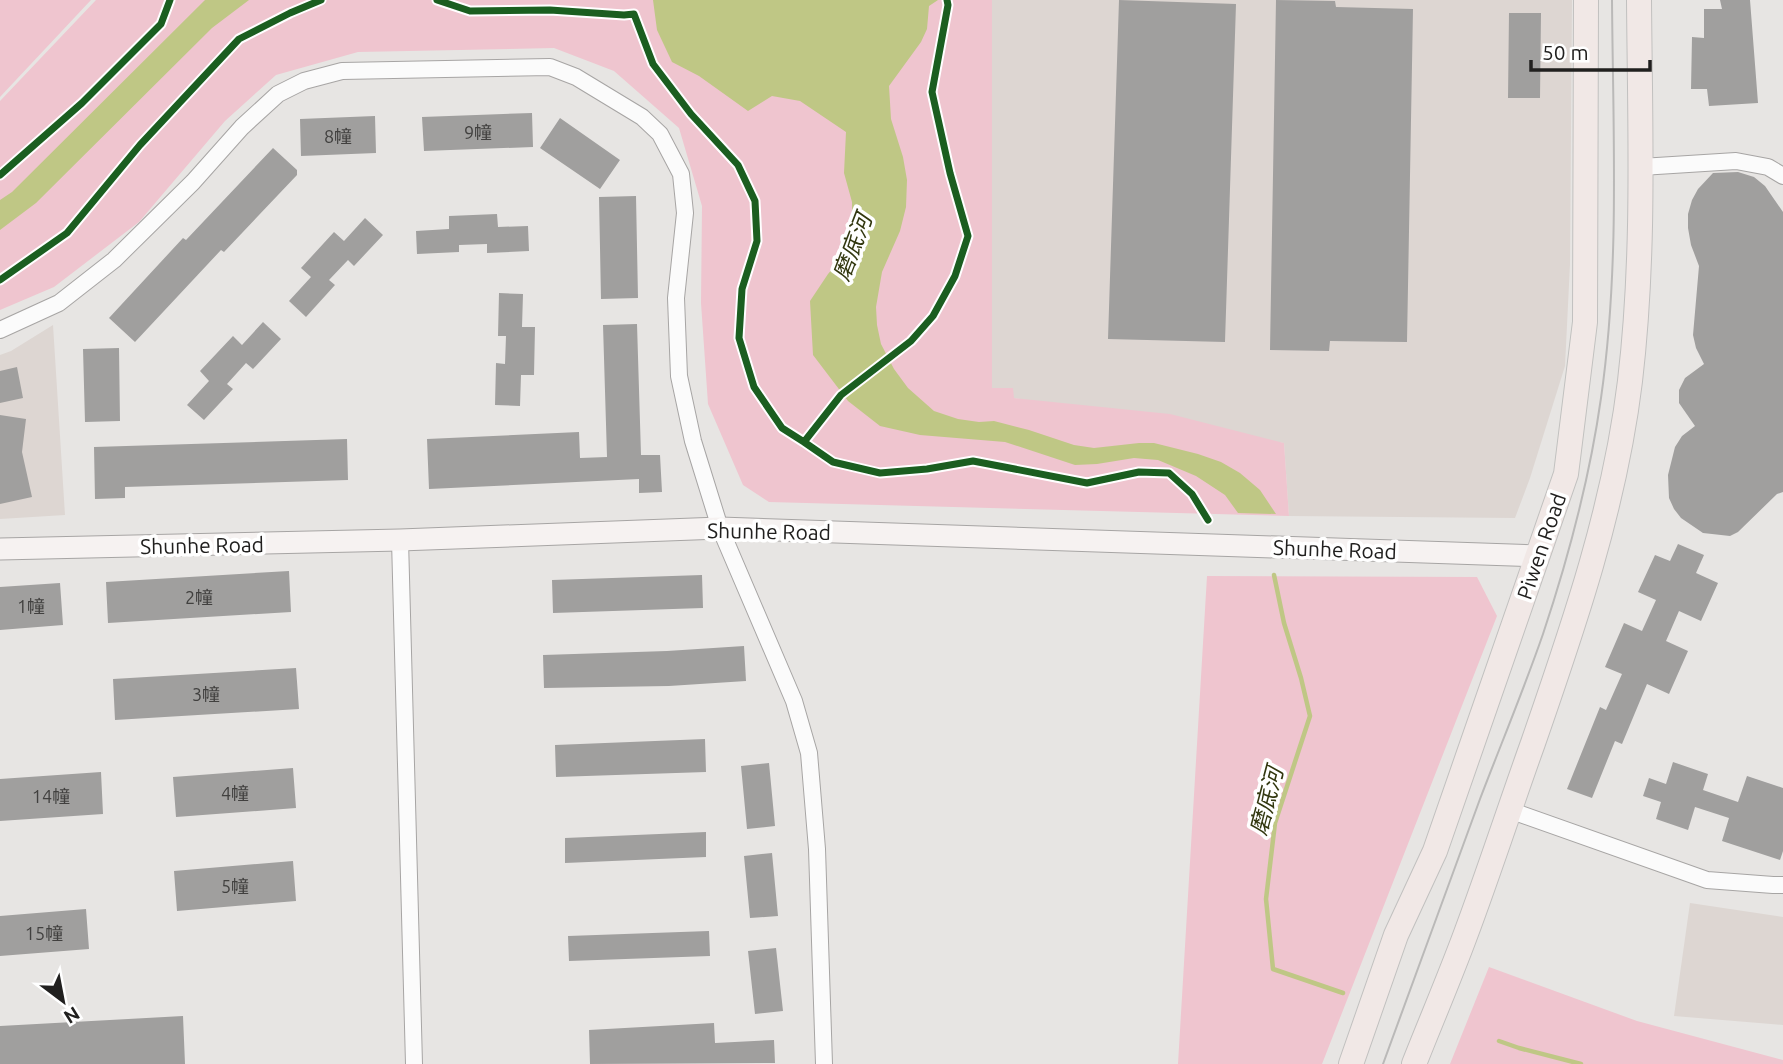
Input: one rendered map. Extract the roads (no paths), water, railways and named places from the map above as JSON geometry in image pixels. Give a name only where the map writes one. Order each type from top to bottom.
[{"type":"main road","name":"Piwen Road","points":[[1351,1064],[1396,935],[1435,851],[1566,474],[1585,322],[1586,0]]},
{"type":"main road","points":[[1414,1064],[1465,936],[1544,710],[1596,552],[1614,480],[1630,383],[1638,302],[1641,167],[1639,0]]},
{"type":"street","points":[[0,330],[59,303],[114,260],[193,182],[242,127],[278,94],[304,81],[342,71],[550,66],[576,77],[642,117],[660,134],[681,174],[685,213],[676,298],[679,376],[692,441],[720,528],[794,701],[809,753],[817,849],[824,1064]]},
{"type":"street","points":[[1641,167],[1736,161],[1768,167],[1783,176]]},
{"type":"street","name":"Shunhe Road","points":[[0,549],[400,540],[720,528],[1538,556]]},
{"type":"street","points":[[400,540],[414,1064]]},
{"type":"street","points":[[1509,810],[1707,880],[1783,885]]},
{"type":"water","points":[[205,0],[249,0],[212,28],[36,203],[0,230],[0,200],[12,192]]},
{"type":"water","points":[[653,0],[938,0],[929,6],[927,29],[921,42],[889,86],[891,119],[907,180],[906,207],[900,231],[882,272],[876,307],[881,344],[894,369],[908,388],[934,411],[958,419],[994,421],[1074,445],[1094,448],[1154,443],[1221,462],[1240,473],[1260,490],[1276,514],[1238,513],[1225,495],[1196,476],[1158,460],[1134,458],[1075,465],[1005,442],[920,435],[880,426],[848,401],[813,355],[810,301],[845,254],[852,235],[852,202],[844,173],[846,132],[800,101],[772,96],[748,111],[699,76],[672,62],[657,30]]},
{"type":"waterway","name":"磨底河","points":[[1274,575],[1284,623],[1310,716],[1275,823],[1266,899],[1273,969],[1343,993]]},
{"type":"waterway","name":"磨底河","points":[[1499,1041],[1581,1064]]},
{"type":"tram line","points":[[1383,1064],[1543,634],[1584,487],[1601,398],[1611,299],[1614,199],[1612,0]]}]
